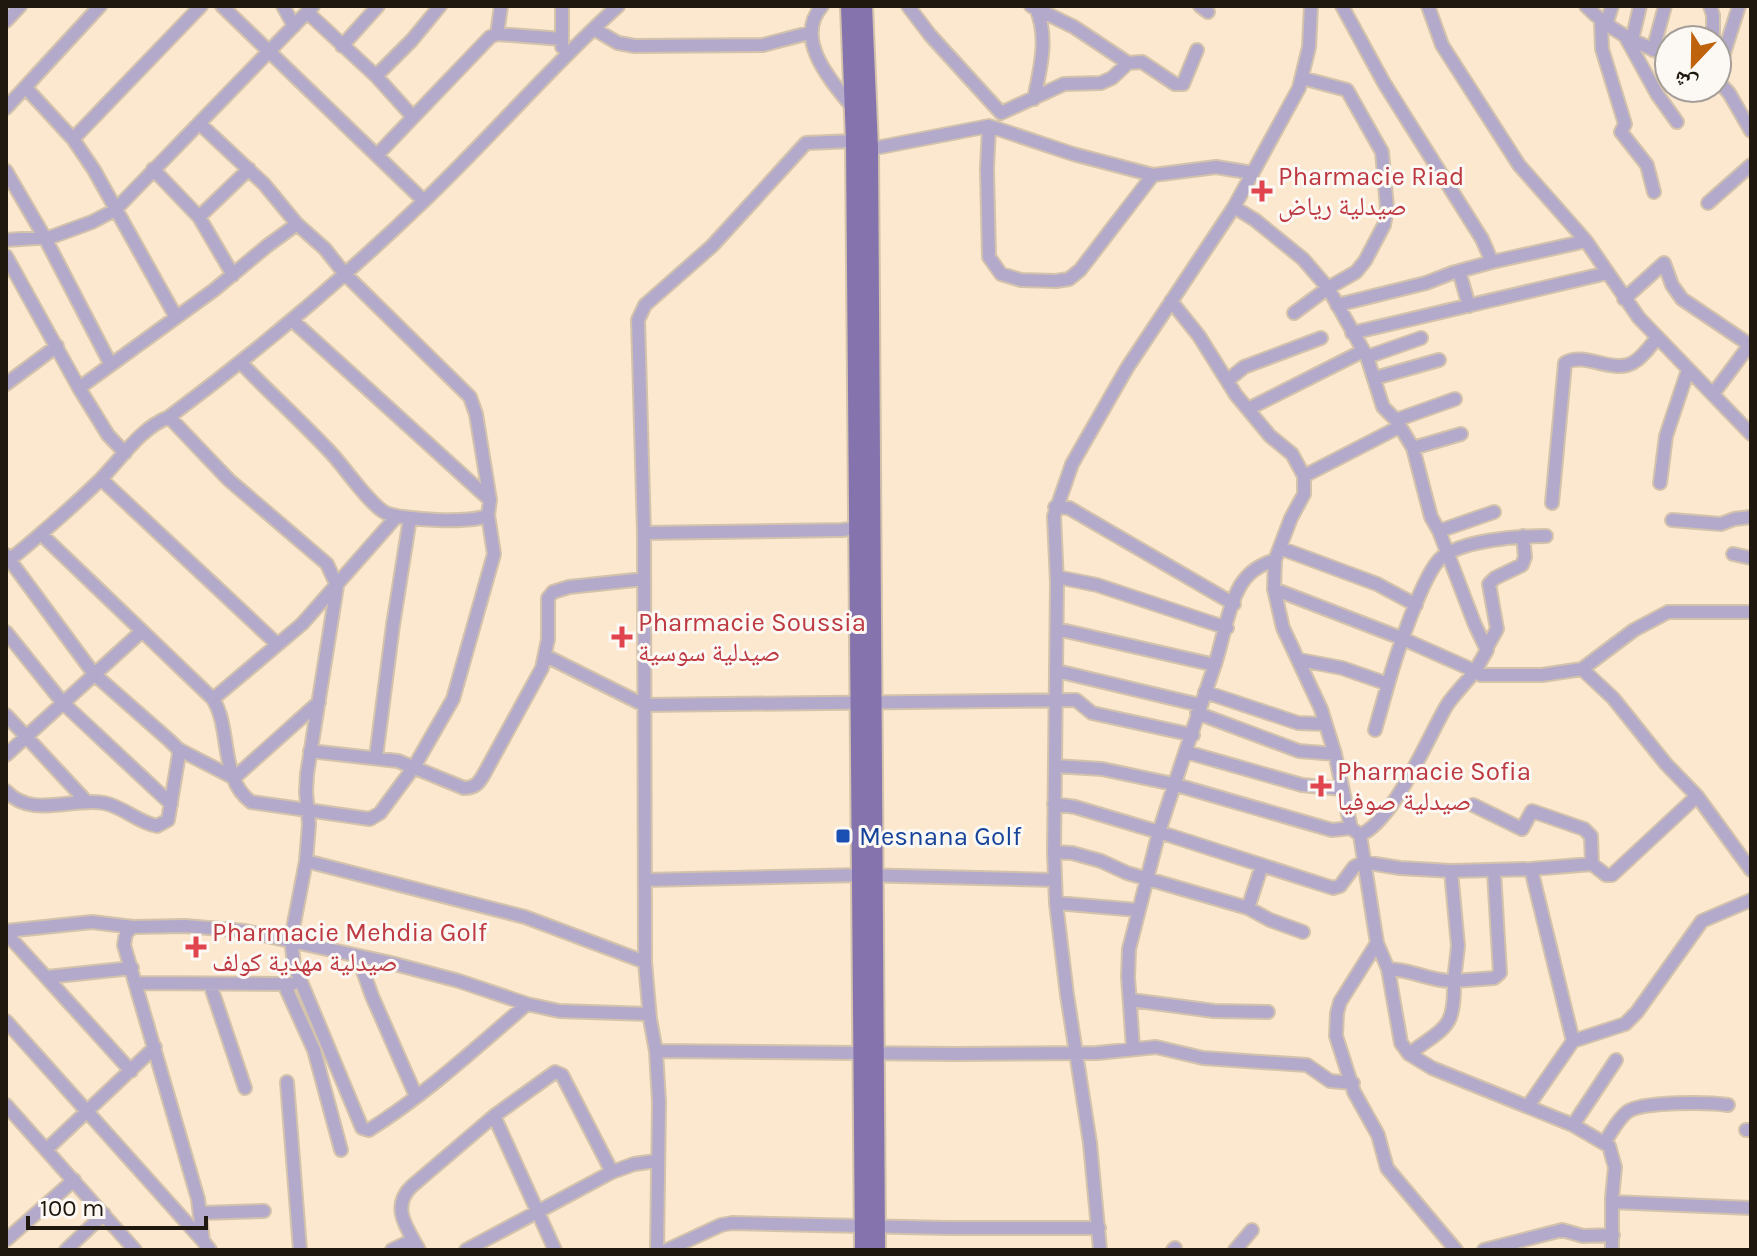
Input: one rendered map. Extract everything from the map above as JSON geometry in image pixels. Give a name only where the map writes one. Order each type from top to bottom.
[{"type":"main road","points":[[849,6],[853,108],[859,147]]},
{"type":"main road","points":[[864,6],[859,147],[867,1051],[870,1226],[877,1250]]},
{"type":"main road","points":[[863,1250],[870,1226]]},
{"type":"street","points":[[6,21],[20,6]]},
{"type":"street","points":[[6,108],[100,6]]},
{"type":"street","points":[[73,139],[201,6]]},
{"type":"street","points":[[222,6],[424,201]]},
{"type":"street","points":[[283,6],[294,26]]},
{"type":"street","points":[[342,46],[378,6]]},
{"type":"street","points":[[376,76],[440,6]]},
{"type":"street","points":[[497,34],[501,6]]},
{"type":"street","points":[[562,6],[563,59]]},
{"type":"street","points":[[234,778],[178,749],[94,674],[7,559],[42,535],[149,428],[169,417],[293,321],[424,201],[618,6]]},
{"type":"street","points":[[822,6],[813,16],[809,33],[828,75],[853,108]]},
{"type":"street","points":[[908,6],[930,35],[1001,113]]},
{"type":"street","points":[[1100,1250],[1056,903],[1055,507],[1072,464],[1102,410],[1234,207],[1302,78],[1309,47],[1311,6]]},
{"type":"street","points":[[1342,6],[1376,70],[1482,239],[1492,262]]},
{"type":"street","points":[[1428,6],[1442,45],[1519,165],[1586,241],[1624,299],[1657,338],[1751,434]]},
{"type":"street","points":[[1586,6],[1604,23],[1653,50]]},
{"type":"street","points":[[1612,6],[1604,23],[1601,44],[1625,124],[1621,132],[1645,162],[1654,192]]},
{"type":"street","points":[[1640,6],[1628,38],[1657,94],[1677,122]]},
{"type":"street","points":[[1733,26],[1739,6]]},
{"type":"street","points":[[1033,7],[1042,21],[1043,38],[1034,99]]},
{"type":"street","points":[[1033,7],[1074,27],[1128,63],[1142,62],[1175,84],[1183,84],[1197,50]]},
{"type":"street","points":[[6,240],[45,238],[115,210],[310,10],[413,117]]},
{"type":"street","points":[[594,29],[618,43],[635,46],[763,45],[809,33]]},
{"type":"street","points":[[378,154],[481,44],[497,34],[562,39]]},
{"type":"street","points":[[1128,63],[1112,78],[1101,83],[1064,84],[1001,113],[987,169],[989,257],[1001,274],[1021,280],[1069,279],[1080,270],[1153,175]]},
{"type":"street","points":[[1294,313],[1356,272],[1384,225],[1387,208],[1382,152],[1347,90],[1302,78]]},
{"type":"street","points":[[26,88],[73,139],[94,170],[176,317]]},
{"type":"street","points":[[1733,101],[1751,131]]},
{"type":"street","points":[[42,535],[213,699],[221,712],[230,769],[243,796],[251,802],[370,819],[380,813],[414,767],[453,699],[494,554],[488,515],[490,500],[476,414],[470,397],[344,273],[249,169],[200,124]]},
{"type":"street","points":[[657,1250],[659,1102],[645,962],[644,533],[638,320],[645,305],[712,246],[806,143],[859,147],[996,128],[1073,154],[1153,175],[1216,167],[1253,173]]},
{"type":"street","points":[[1708,203],[1751,165]]},
{"type":"street","points":[[153,169],[199,217],[233,275]]},
{"type":"street","points":[[199,217],[249,169]]},
{"type":"street","points":[[6,171],[45,238],[111,365]]},
{"type":"street","points":[[1234,207],[1303,259],[1328,288],[1365,354],[1375,378],[1378,397],[1413,448],[1431,517],[1487,647]]},
{"type":"street","points":[[79,388],[146,342],[297,224]]},
{"type":"street","points":[[1337,305],[1426,283],[1492,262],[1586,241]]},
{"type":"street","points":[[6,256],[79,388],[108,435],[125,453]]},
{"type":"street","points":[[1624,299],[1662,264],[1666,264],[1672,285],[1682,299],[1750,344],[1713,394]]},
{"type":"street","points":[[1459,271],[1469,306]]},
{"type":"street","points":[[1352,333],[1607,273]]},
{"type":"street","points":[[1171,301],[1199,336],[1248,409],[1270,436],[1292,454],[1304,476],[1304,494],[1278,554],[1274,589],[1283,628],[1321,709],[1335,754],[1363,862],[1377,943],[1388,969],[1401,1043],[1409,1054],[1432,1068],[1573,1125],[1604,1143],[1613,1156],[1615,1167],[1612,1250]]},
{"type":"street","points":[[293,321],[490,500]]},
{"type":"street","points":[[1228,380],[1244,367],[1321,338]]},
{"type":"street","points":[[1248,409],[1365,354],[1421,338]]},
{"type":"street","points":[[1552,503],[1565,363],[1572,359],[1623,366],[1632,364],[1657,338]]},
{"type":"street","points":[[6,384],[57,346]]},
{"type":"street","points":[[1375,378],[1439,360]]},
{"type":"street","points":[[241,363],[332,454],[384,513],[404,517],[480,519],[488,515]]},
{"type":"street","points":[[1660,483],[1666,436],[1688,370]]},
{"type":"street","points":[[1304,476],[1397,424],[1455,399]]},
{"type":"street","points":[[169,417],[184,436],[239,489],[327,564],[337,586],[310,751],[306,792],[309,824],[306,861],[291,939],[292,958],[362,1128],[369,1130],[416,1096],[527,1004]]},
{"type":"street","points":[[1413,448],[1461,434]]},
{"type":"street","points":[[101,479],[277,644]]},
{"type":"street","points":[[1055,507],[1069,508],[1234,604]]},
{"type":"street","points":[[1439,531],[1494,512]]},
{"type":"street","points":[[213,699],[302,624],[404,517]]},
{"type":"street","points":[[376,757],[404,517]]},
{"type":"street","points":[[1672,520],[1721,524],[1751,517]]},
{"type":"street","points":[[644,533],[864,527]]},
{"type":"street","points":[[1055,766],[1102,769],[1173,784],[1332,830],[1368,831],[1405,784],[1448,704],[1484,658],[1497,629],[1489,584],[1522,565],[1525,557],[1523,536]]},
{"type":"street","points":[[1375,730],[1401,638],[1436,564],[1448,554],[1487,541],[1546,536]]},
{"type":"street","points":[[1133,1047],[1129,949],[1173,784],[1193,735],[1198,709],[1238,590],[1257,566],[1278,554],[1377,584],[1416,605]]},
{"type":"street","points":[[1733,554],[1751,558]]},
{"type":"street","points":[[1057,577],[1097,585],[1227,628]]},
{"type":"street","points":[[310,751],[376,757],[471,788],[478,783],[546,656],[548,598],[553,592],[569,587],[644,579]]},
{"type":"street","points":[[1274,589],[1401,638],[1481,675],[1542,675],[1582,669],[1634,630],[1668,612],[1751,612]]},
{"type":"street","points":[[1057,629],[1215,665]]},
{"type":"street","points":[[6,632],[63,703],[171,804]]},
{"type":"street","points":[[6,755],[141,632]]},
{"type":"street","points":[[546,656],[644,705],[1076,700],[1092,713],[1193,735]]},
{"type":"street","points":[[1300,660],[1342,668],[1388,684]]},
{"type":"street","points":[[1582,669],[1613,698],[1666,764],[1697,796],[1751,870]]},
{"type":"street","points":[[1057,671],[1198,709],[1299,751],[1335,754]]},
{"type":"street","points":[[1205,692],[1298,723],[1325,724]]},
{"type":"street","points":[[234,778],[319,702]]},
{"type":"street","points":[[6,715],[86,801]]},
{"type":"street","points":[[6,791],[34,807],[86,801],[119,807],[142,823],[157,826],[168,820],[178,749]]},
{"type":"street","points":[[1186,752],[1302,785],[1342,789]]},
{"type":"street","points":[[1054,804],[1075,807],[1159,832],[1333,888],[1340,886],[1354,867],[1363,862],[1400,868],[1494,872],[1592,864],[1606,875],[1612,875],[1697,796]]},
{"type":"street","points":[[1473,805],[1522,829],[1532,811],[1584,829],[1591,836],[1592,864]]},
{"type":"street","points":[[1054,852],[1072,853],[1101,861],[1127,873],[1248,908],[1303,932]]},
{"type":"street","points":[[306,861],[525,917],[645,962]]},
{"type":"street","points":[[1248,908],[1262,865]]},
{"type":"street","points":[[1531,869],[1573,1041]]},
{"type":"street","points":[[1409,1054],[1446,1026],[1455,1010],[1458,946],[1451,871]]},
{"type":"street","points":[[1388,969],[1443,981],[1494,978],[1500,973],[1494,872]]},
{"type":"street","points":[[645,880],[866,876],[1055,880]]},
{"type":"street","points":[[1528,1106],[1573,1041],[1625,1024],[1637,1012],[1702,921],[1751,900]]},
{"type":"street","points":[[1056,903],[1138,910]]},
{"type":"street","points":[[6,932],[92,922],[133,927],[185,926],[245,931],[291,939],[459,981],[527,1004],[576,1014],[649,1014]]},
{"type":"street","points":[[133,927],[123,940],[201,1213],[207,1245]]},
{"type":"street","points":[[6,932],[131,1071]]},
{"type":"street","points":[[1377,943],[1345,993],[1337,1013],[1336,1036],[1354,1092],[1374,1124],[1387,1168],[1456,1250]]},
{"type":"street","points":[[358,957],[416,1096]]},
{"type":"street","points":[[47,977],[132,968]]},
{"type":"street","points":[[136,983],[303,985]]},
{"type":"street","points":[[210,984],[245,1088]]},
{"type":"street","points":[[284,984],[314,1050],[341,1150]]},
{"type":"street","points":[[1131,1000],[1214,1011],[1268,1012]]},
{"type":"street","points":[[6,1021],[207,1245]]},
{"type":"street","points":[[47,1149],[155,1047]]},
{"type":"street","points":[[656,1051],[955,1054],[1077,1053],[1156,1047],[1203,1058],[1307,1065],[1330,1081],[1353,1083]]},
{"type":"street","points":[[1573,1125],[1616,1060]]},
{"type":"street","points":[[392,1250],[416,1245],[399,1209],[402,1198],[412,1186],[494,1116],[555,1072],[562,1075],[612,1172]]},
{"type":"street","points":[[287,1082],[300,1250]]},
{"type":"street","points":[[1604,1143],[1625,1113],[1635,1107],[1657,1104],[1728,1105]]},
{"type":"street","points":[[6,1105],[135,1250]]},
{"type":"street","points":[[494,1116],[555,1250]]},
{"type":"street","points":[[466,1250],[612,1172],[634,1164],[656,1161]]},
{"type":"street","points":[[8,1236],[74,1180]]},
{"type":"street","points":[[1612,1202],[1751,1208]]},
{"type":"street","points":[[201,1213],[264,1211]]},
{"type":"street","points":[[66,1250],[104,1214]]},
{"type":"street","points":[[667,1250],[732,1223],[1099,1228]]},
{"type":"street","points":[[1235,1250],[1252,1230]]},
{"type":"street","points":[[1484,1250],[1562,1230],[1583,1236],[1613,1235]]},
{"type":"place","name":"Pharmacie Riad صيدلية رياض","points":[[1262,191]]},
{"type":"place","name":"Pharmacie Soussia صيدلية سوسية","points":[[622,637]]},
{"type":"place","name":"Pharmacie Sofia صيدلية صوفيا","points":[[1321,786]]},
{"type":"place","name":"Mesnana Golf","points":[[843,836]]},
{"type":"place","name":"Pharmacie Mehdia Golf صيدلية مهدية كولف","points":[[196,947]]}]
